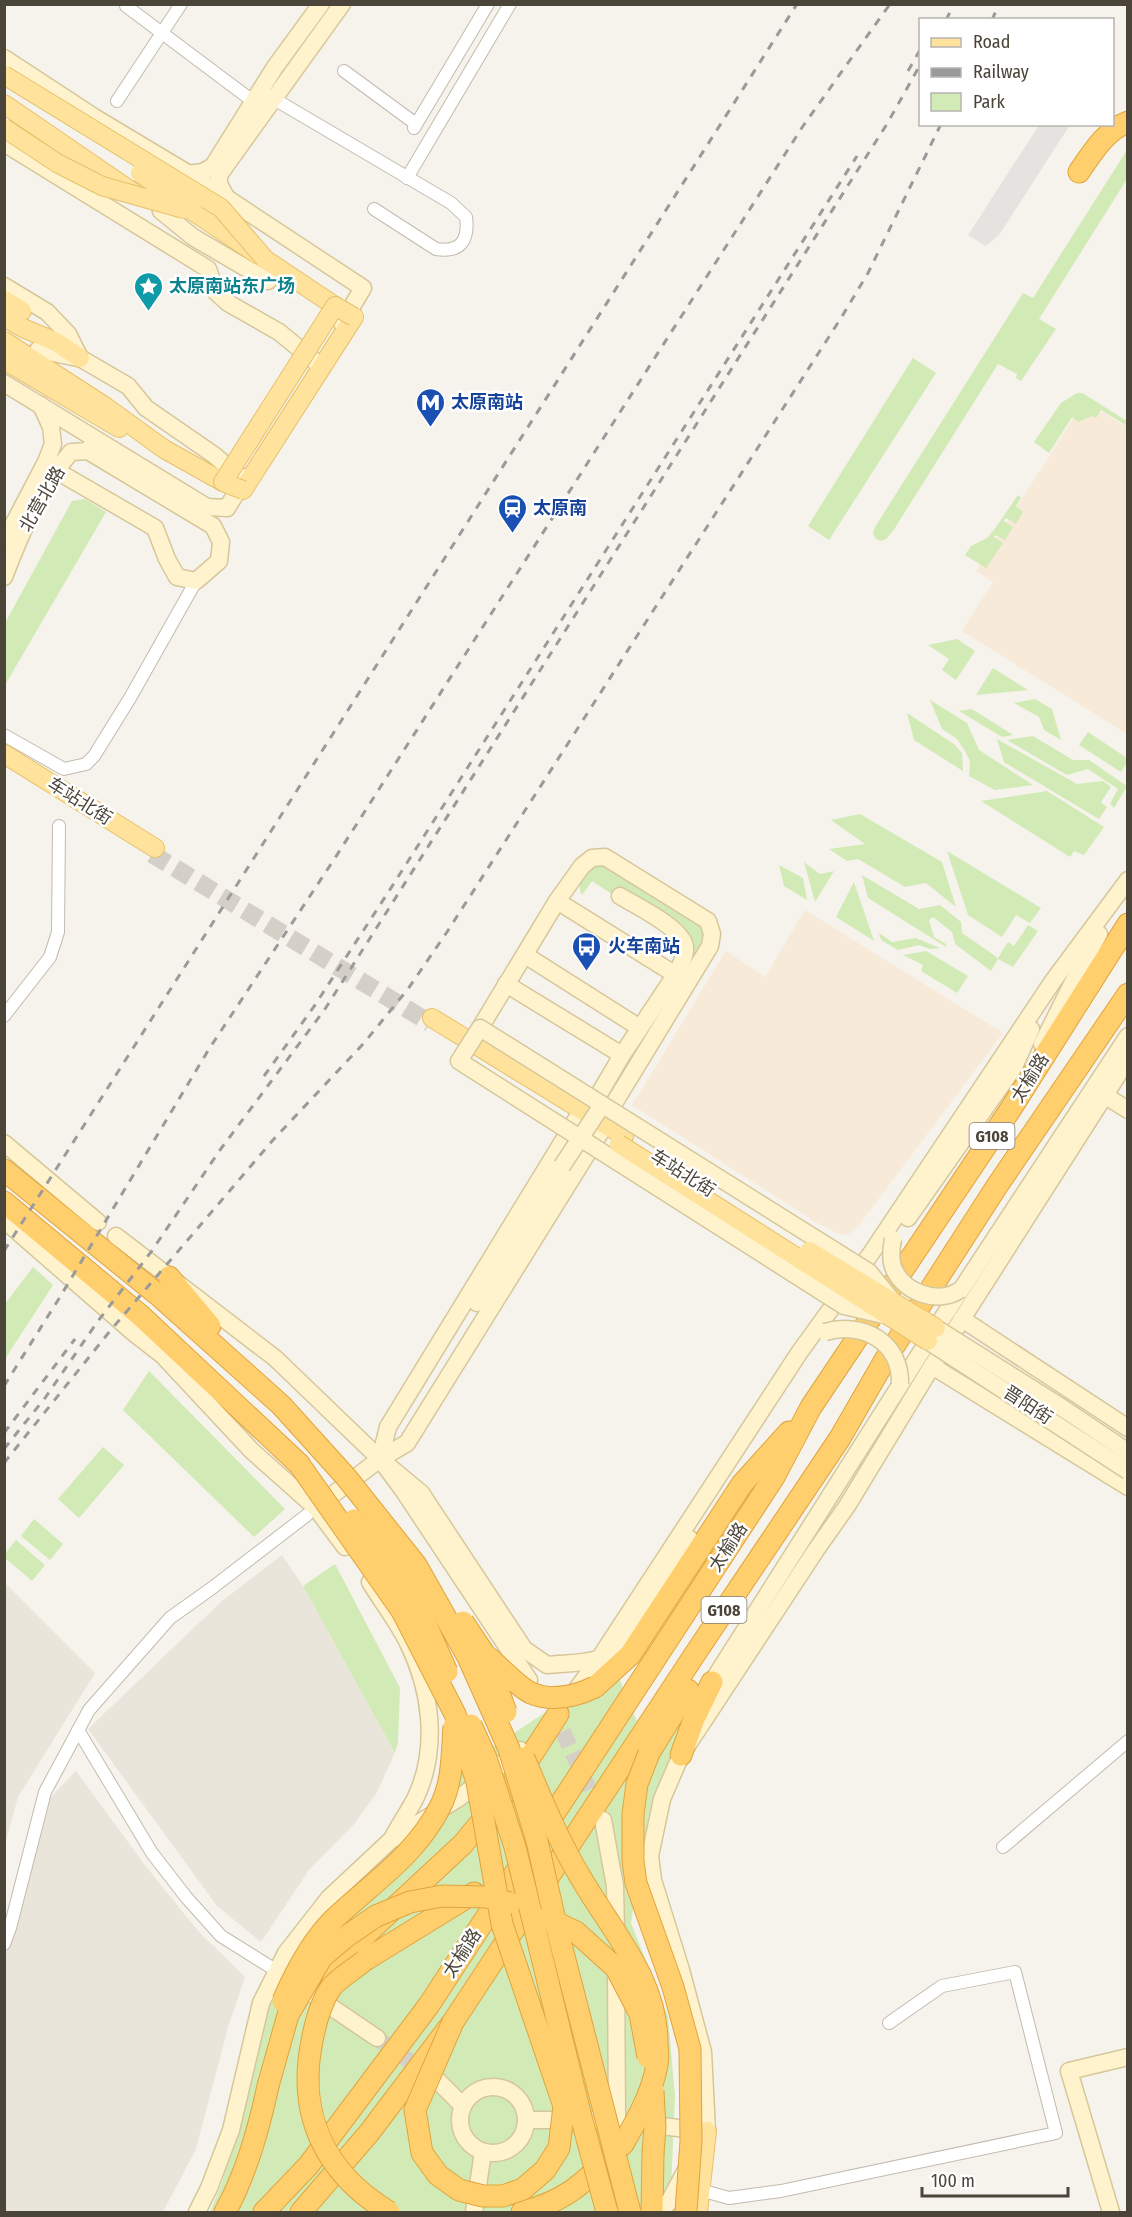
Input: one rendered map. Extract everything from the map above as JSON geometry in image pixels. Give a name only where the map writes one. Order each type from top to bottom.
[{"type":"highway","points":[[1079,172],[1091,153],[1115,126],[1128,122]]},
{"type":"highway","name":"太榆路","points":[[264,2212],[308,2166],[429,2005],[774,1477],[811,1407],[1012,1107],[1128,924]]},
{"type":"highway","name":"太榆路","points":[[301,2212],[369,2133],[453,2022],[840,1438],[885,1360],[991,1196],[1128,994]]},
{"type":"highway","points":[[4,1170],[149,1287],[281,1405],[319,1431],[434,1575],[485,1655],[523,1756],[552,1823],[579,1876],[630,1954],[646,1983],[657,2022],[658,2064],[642,2111],[623,2144],[579,2187],[547,2206],[522,2212]]},
{"type":"highway","points":[[4,1202],[140,1315],[333,1493],[398,1575],[413,1599],[486,1758],[515,1847],[577,2102],[607,2212]]},
{"type":"highway","points":[[169,1277],[346,1477],[416,1565],[468,1656],[508,1749],[537,1841],[557,1929],[630,2212]]},
{"type":"highway","points":[[485,1655],[531,1693],[557,1698],[581,1694],[595,1687],[630,1655],[742,1484],[811,1407]]},
{"type":"highway","points":[[686,2212],[691,2141],[690,2049],[673,1987],[636,1883],[633,1861],[633,1814],[637,1784],[649,1753],[765,1570],[840,1438]]},
{"type":"highway","points":[[299,1464],[402,1611],[455,1714],[477,1782],[502,1924],[564,2106],[559,2148],[545,2170],[523,2189],[503,2196],[483,2196],[459,2190],[438,2175],[423,2153],[415,2110],[453,2022]]},
{"type":"highway","points":[[681,1755],[694,1719],[712,1682]]},
{"type":"highway","points":[[273,2067],[283,2003],[297,1968],[332,1921],[381,1879],[420,1840],[441,1806],[451,1776],[455,1714]]},
{"type":"highway","points":[[389,2212],[371,2201],[342,2175],[318,2138],[307,2099],[308,2059],[314,2027],[342,1961],[363,1937],[463,1844],[514,1782],[558,1714]]},
{"type":"highway","points":[[330,1988],[365,1960],[478,1890],[527,1852]]},
{"type":"highway","points":[[225,2212],[237,2190],[261,2115],[288,2015],[322,1957],[376,1916],[410,1902],[442,1896],[487,1897],[518,1905],[576,1932],[616,1968],[640,2014],[652,2081],[655,2127],[652,2212]]},
{"type":"main road","points":[[227,199],[219,184],[219,175],[263,101],[275,67],[321,4]]},
{"type":"main road","points":[[188,174],[203,172],[213,166],[342,4]]},
{"type":"main road","points":[[4,58],[363,288],[227,508],[207,507],[92,445]]},
{"type":"main road","points":[[4,75],[221,208],[264,258]]},
{"type":"main road","points":[[4,90],[151,180],[194,212],[336,306],[223,482],[106,422],[4,360]]},
{"type":"main road","points":[[4,104],[161,211],[193,237],[268,281]]},
{"type":"main road","points":[[4,128],[57,163],[102,186],[194,212]]},
{"type":"main road","points":[[4,143],[208,269],[216,292],[228,303],[279,332],[317,363]]},
{"type":"main road","points":[[144,148],[161,211]]},
{"type":"main road","points":[[4,286],[47,312],[68,334],[80,358]]},
{"type":"main road","points":[[4,300],[23,328],[56,342],[128,386],[146,408],[214,455],[244,481]]},
{"type":"main road","points":[[4,328],[138,416]]},
{"type":"main road","points":[[4,341],[106,407],[164,450]]},
{"type":"main road","points":[[38,350],[80,358]]},
{"type":"main road","points":[[4,383],[40,404],[92,445],[213,526],[221,542],[219,561],[196,581],[177,577],[155,528],[56,470]]},
{"type":"main road","name":"北营北路","points":[[4,542],[53,444],[51,427],[40,404]]},
{"type":"main road","name":"北营北路","points":[[4,577],[20,535],[56,470],[71,452],[92,445]]},
{"type":"main road","name":"车站北街","points":[[4,754],[153,851],[4,767]]},
{"type":"main road","points":[[380,1459],[399,1436],[432,1378],[582,1140],[598,1111],[622,1055],[640,1028],[710,946],[712,934],[708,921],[605,857],[592,858],[587,861],[557,902],[459,1061],[582,1140],[857,1288]]},
{"type":"main road","points":[[197,2212],[210,2188],[231,2130],[261,2003],[273,1968],[329,1898],[391,1840],[459,1798],[534,1739],[558,1714],[599,1659],[799,1353],[872,1252],[1053,981],[1128,882]]},
{"type":"main road","points":[[1012,1107],[1076,976],[1128,882]]},
{"type":"main road","points":[[529,1680],[380,1459],[388,1426],[598,1111],[682,978],[685,948],[682,939],[675,930],[620,896]]},
{"type":"main road","points":[[557,902],[682,978]]},
{"type":"main road","points":[[525,954],[640,1028]]},
{"type":"main road","points":[[116,1236],[275,1358],[380,1459],[421,1493],[524,1648],[547,1665],[599,1659],[617,1649],[633,1631],[760,1422],[1014,1067],[1053,981]]},
{"type":"main road","points":[[506,984],[622,1055]]},
{"type":"main road","points":[[431,1020],[598,1111],[622,1140],[932,1334]]},
{"type":"main road","points":[[482,1024],[598,1111],[892,1310]]},
{"type":"main road","points":[[712,1682],[960,1290],[1128,1036]]},
{"type":"main road","points":[[698,2212],[707,2131],[703,2052],[653,1880],[650,1856],[662,1799],[681,1755],[847,1506],[932,1366],[1128,1059]]},
{"type":"main road","points":[[1104,1095],[1128,1110]]},
{"type":"main road","points":[[311,1511],[380,1459],[407,1443],[598,1111]]},
{"type":"main road","points":[[4,1143],[98,1222]]},
{"type":"main road","points":[[4,1220],[135,1334],[299,1464]]},
{"type":"main road","points":[[892,1239],[890,1256],[894,1269],[905,1285],[933,1298],[952,1295],[960,1290]]},
{"type":"main road","points":[[962,1319],[1128,1428]]},
{"type":"main road","points":[[825,1332],[840,1328],[872,1334],[885,1344],[895,1358],[900,1372],[900,1384]]},
{"type":"main road","name":"晋阳街","points":[[932,1334],[1058,1405],[1128,1452]]},
{"type":"main road","name":"晋阳街","points":[[932,1334],[1128,1471]]},
{"type":"main road","points":[[166,1359],[311,1511],[362,1570],[406,1640],[426,1692],[430,1727],[427,1762],[416,1796],[391,1840]]},
{"type":"main road","points":[[932,1366],[1128,1487]]},
{"type":"main road","points":[[603,1820],[615,1886],[617,2120]]},
{"type":"main road","points":[[273,1968],[377,2038]]},
{"type":"main road","points":[[1110,2212],[1070,2071],[1128,2057]]},
{"type":"main road","points":[[438,2081],[463,2106]]},
{"type":"main road","points":[[489,2087],[510,2092],[519,2099],[526,2120],[525,2130],[520,2140],[504,2152],[494,2154],[473,2147],[465,2139],[460,2117],[469,2097],[478,2090],[489,2087]]},
{"type":"main road","points":[[526,2120],[617,2120],[707,2131]]},
{"type":"main road","points":[[659,2212],[669,2202],[707,2131]]},
{"type":"main road","points":[[474,2212],[483,2152]]},
{"type":"street","points":[[117,101],[181,4]]},
{"type":"street","points":[[344,71],[415,126],[488,4]]},
{"type":"street","points":[[407,177],[510,4]]},
{"type":"street","points":[[126,6],[263,101],[407,177],[451,203],[466,217],[468,231],[458,247],[448,251],[436,249],[374,209]]},
{"type":"street","points":[[4,735],[64,769],[86,764],[94,756],[130,698],[196,581]]},
{"type":"street","points":[[4,1016],[51,957],[58,932],[60,826]]},
{"type":"street","points":[[4,1944],[45,1792],[89,1710],[170,1617],[212,1588],[311,1511]]},
{"type":"street","points":[[78,1730],[152,1853],[186,1897],[221,1936],[273,1968]]},
{"type":"street","points":[[1003,1847],[1128,1741]]},
{"type":"street","points":[[700,2190],[729,2198],[781,2191],[1056,2133],[1015,1972],[942,1986],[889,2023]]},
{"type":"shaded area","points":[[1038,126],[1069,126],[999,235],[986,246],[968,235]]},
{"type":"shaded area","points":[[1103,412],[1127,428],[1127,734],[962,631],[993,582],[976,571],[1073,419]]},
{"type":"shaded area","points":[[805,910],[1003,1033],[862,1221],[848,1235],[838,1234],[814,1221],[632,1105],[726,951],[765,977]]},
{"type":"shaded area","points":[[282,1555],[303,1586],[395,1753],[376,1794],[354,1824],[309,1870],[261,1942],[217,1906],[88,1729],[222,1601]]},
{"type":"shaded area","points":[[5,1583],[95,1673],[18,1797],[5,1844]]},
{"type":"shaded area","points":[[76,1771],[144,1864],[198,1931],[245,1977],[228,2027],[196,2149],[163,2212],[5,2212],[4,1955],[51,1797]]},
{"type":"green space","points":[[1127,150],[1127,179],[1039,319],[1056,329],[1021,381],[1016,378],[1017,374],[998,364],[893,531],[886,539],[881,541],[876,539],[873,533],[875,527],[1023,293],[1033,298]]},
{"type":"green space","points":[[913,358],[936,373],[829,540],[808,526]]},
{"type":"green space","points":[[1077,393],[1082,393],[1127,421],[1127,426],[1101,410],[1096,418],[1092,416],[1078,422],[1072,417],[1049,453],[1034,442],[1061,403]]},
{"type":"green space","points":[[1018,495],[1021,498],[1016,506],[1023,512],[1016,524],[1006,518],[1004,521],[1013,527],[1005,540],[995,535],[994,537],[1003,543],[986,568],[965,555],[971,546],[987,538]]},
{"type":"green space","points":[[85,499],[106,512],[5,685],[5,623],[72,501]]},
{"type":"green space","points":[[957,639],[975,651],[956,680],[942,670],[949,659],[928,645]]},
{"type":"green space","points":[[993,668],[1028,690],[976,695]]},
{"type":"green space","points":[[1035,699],[1052,709],[1061,740],[1044,730],[1039,717],[1014,703]]},
{"type":"green space","points":[[930,700],[967,723],[979,750],[1033,785],[995,790],[969,776],[970,761],[965,751],[957,739],[942,729]]},
{"type":"green space","points":[[972,709],[1013,735],[1002,737],[959,711]]},
{"type":"green space","points":[[907,713],[955,745],[962,753],[963,771],[914,740]]},
{"type":"green space","points":[[1088,732],[1127,758],[1121,772],[1079,745]]},
{"type":"green space","points":[[1033,736],[1073,760],[1089,760],[1127,786],[1114,808],[1110,804],[1118,789],[1088,769],[1067,775],[1007,740]]},
{"type":"green space","points":[[997,739],[1077,784],[1103,781],[1111,787],[1101,802],[1107,807],[1099,819],[1004,762]]},
{"type":"green space","points":[[1047,791],[1104,827],[1084,855],[1074,851],[1070,857],[981,801]]},
{"type":"green space","points":[[860,814],[942,862],[956,907],[926,883],[905,887],[858,859],[847,861],[829,849],[865,844],[831,820]]},
{"type":"green space","points":[[947,851],[1041,908],[1030,923],[1016,915],[1002,937],[968,915]]},
{"type":"green space","points":[[804,862],[820,874],[834,871],[815,902]]},
{"type":"green space","points":[[596,865],[606,867],[702,928],[702,942],[691,963],[690,945],[592,881],[582,895],[580,881],[588,870]]},
{"type":"green space","points":[[779,865],[803,878],[807,900],[784,886]]},
{"type":"green space","points":[[862,875],[919,909],[940,905],[961,922],[962,933],[998,958],[1008,942],[1014,946],[1028,925],[1038,931],[1013,967],[998,959],[991,971],[955,944],[952,932],[933,917],[929,920],[934,937],[946,944],[946,947],[868,898]]},
{"type":"green space","points":[[854,882],[874,941],[836,917]]},
{"type":"green space","points":[[879,933],[892,942],[916,938],[940,948],[930,949],[919,945],[898,950],[881,940]]},
{"type":"green space","points":[[926,951],[968,976],[957,993],[921,971],[923,965],[903,955]]},
{"type":"green space","points":[[33,1267],[53,1285],[5,1359],[5,1304]]},
{"type":"green space","points":[[149,1371],[285,1509],[254,1537],[123,1410]]},
{"type":"green space","points":[[103,1447],[124,1465],[79,1518],[58,1499]]},
{"type":"green space","points":[[34,1519],[63,1544],[50,1560],[21,1536]]},
{"type":"green space","points":[[16,1540],[45,1565],[32,1581],[5,1558],[5,1554]]},
{"type":"green space","points":[[335,1564],[400,1688],[398,1742],[395,1753],[303,1586]]},
{"type":"green space","points":[[619,1678],[646,1743],[693,1702],[643,1840],[631,1923],[668,2016],[675,2096],[670,2212],[210,2212],[222,2183],[232,2146],[263,2005],[327,1937],[420,1851],[458,1770],[555,1706]]},
{"type":"tunnel","points":[[152,854],[430,1023]]},
{"type":"tunnel","points":[[550,1711],[560,1725],[600,1814]]},
{"type":"tunnel","points":[[377,2038],[428,2074]]},
{"type":"railway","points":[[4,1251],[797,4]]},
{"type":"railway","points":[[4,1386],[209,1049],[335,858],[803,126],[890,4]]},
{"type":"railway","points":[[947,18],[954,4]]},
{"type":"railway","points":[[993,18],[999,4]]},
{"type":"railway","points":[[908,71],[919,52]]},
{"type":"railway","points":[[4,1449],[45,1398],[98,1321],[151,1252],[220,1150],[325,1009],[887,124],[919,67]]},
{"type":"railway","points":[[4,1463],[110,1331],[273,1140],[364,1043],[408,989],[447,932],[841,318],[868,273],[940,126]]},
{"type":"railway","points":[[264,1076],[315,1005],[389,891],[857,156]]},
{"type":"railway","points":[[4,1433],[75,1339]]},
{"type":"place","name":"太原南站东广场","points":[[148,312]]},
{"type":"place","name":"太原南站","points":[[430,428]]},
{"type":"place","name":"太原南","points":[[512,534]]},
{"type":"place","name":"火车南站","points":[[587,972]]}]
